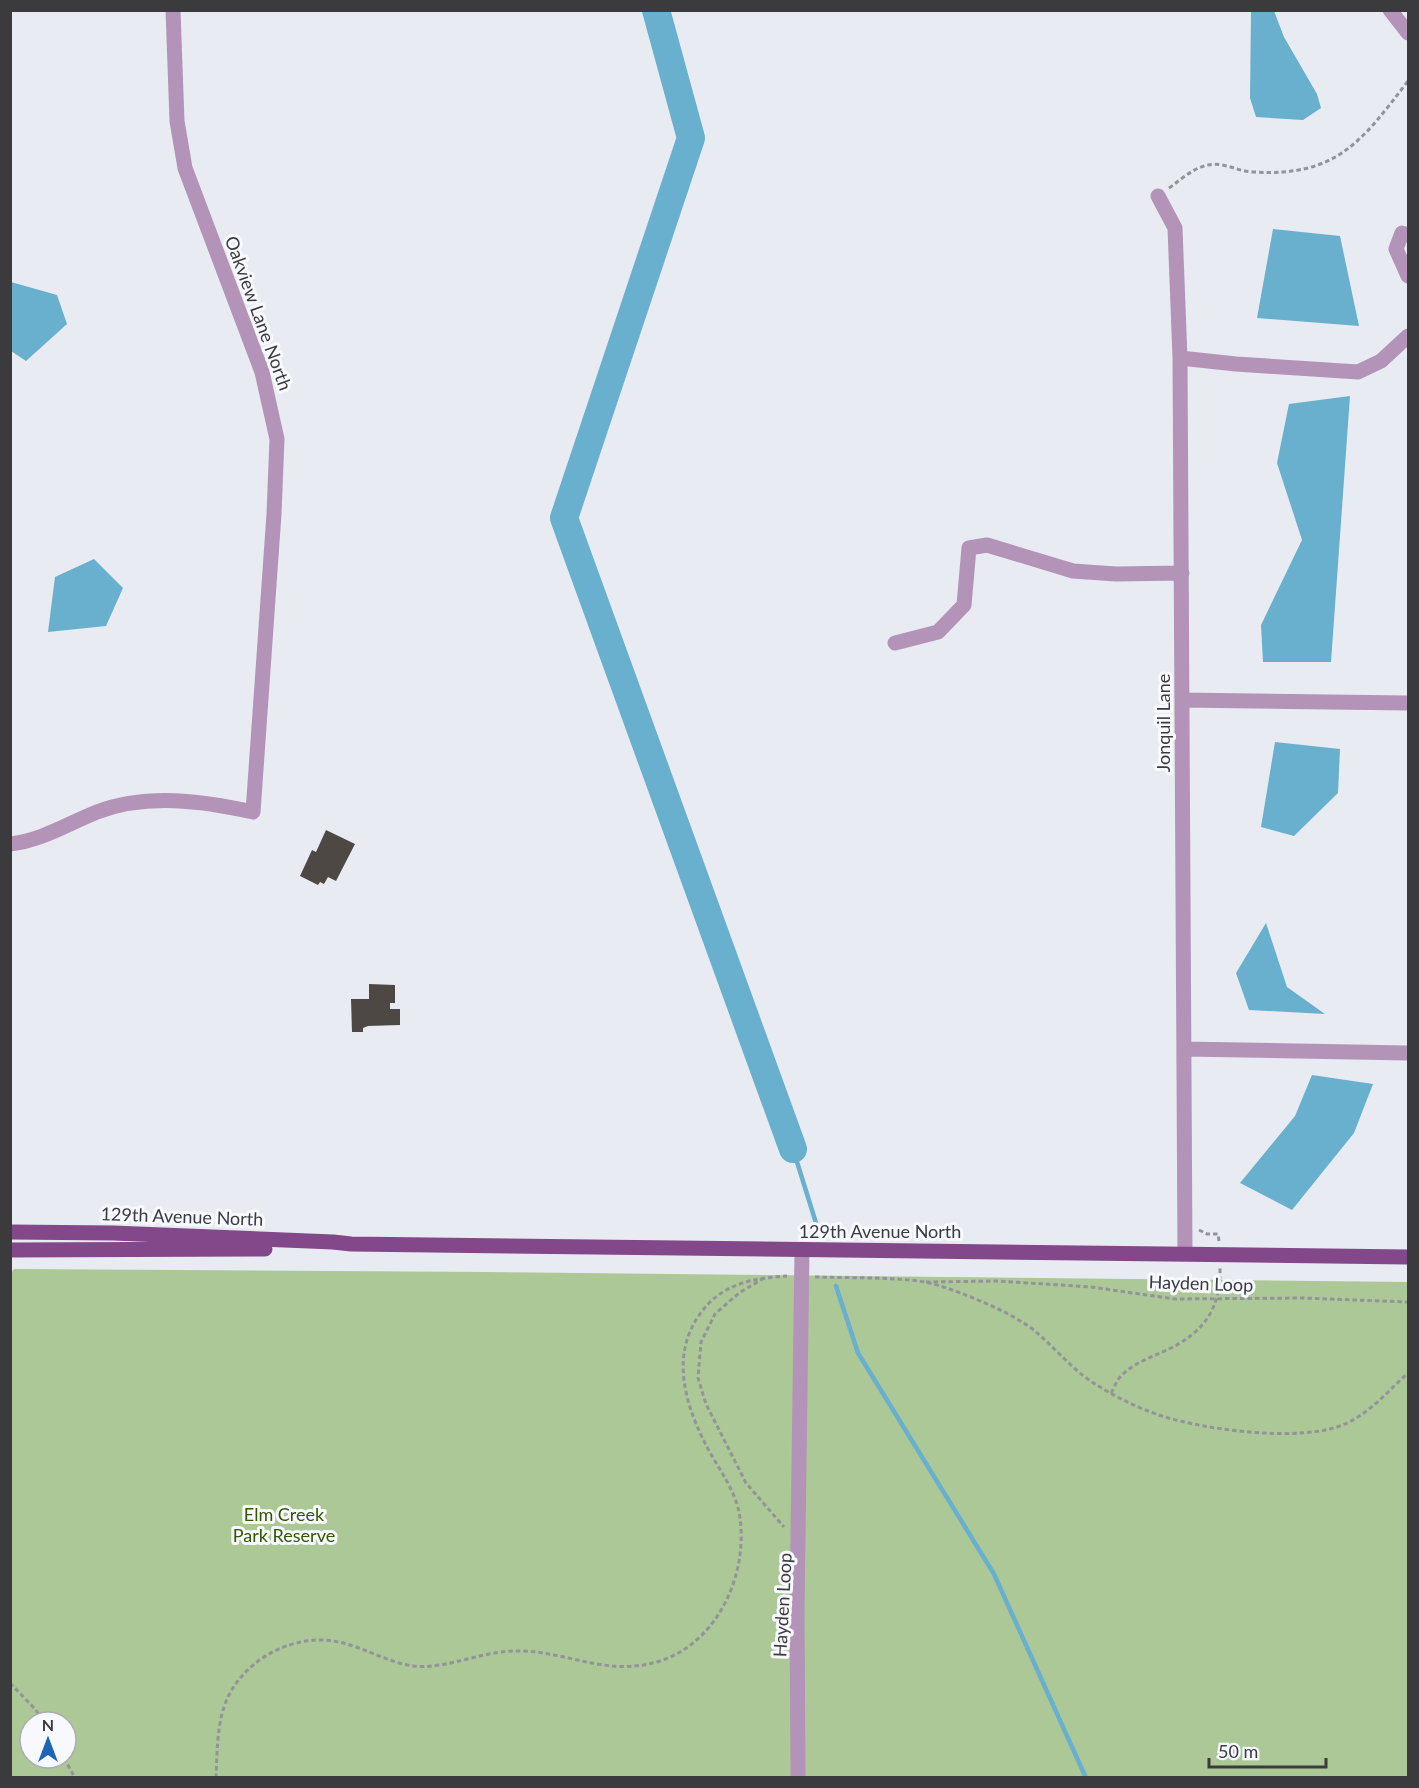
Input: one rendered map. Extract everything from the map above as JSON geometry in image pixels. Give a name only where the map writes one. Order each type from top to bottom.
[{"type":"main road","name":"129th Avenue North","points":[[10,1232],[112,1233],[351,1244],[1408,1257]]},
{"type":"main road","name":"129th Avenue North","points":[[10,1250],[321,1248],[351,1244]]},
{"type":"street","name":"Oakview Lane North","points":[[10,844],[54,831],[99,811],[148,801],[178,800],[223,805],[253,812],[274,514],[277,439],[262,372],[185,168],[177,122],[173,10]]},
{"type":"street","points":[[1390,10],[1408,33]]},
{"type":"street","name":"Jonquil Lane","points":[[1158,196],[1175,228],[1180,358],[1185,1253]]},
{"type":"street","points":[[1408,235],[1402,233],[1396,249],[1408,276]]},
{"type":"street","points":[[1180,358],[1358,372],[1381,362],[1408,336]]},
{"type":"street","points":[[895,643],[938,632],[964,605],[969,548],[987,546],[1073,571],[1116,574],[1182,573]]},
{"type":"street","points":[[1182,700],[1408,703]]},
{"type":"street","points":[[1184,1049],[1408,1053]]},
{"type":"street","points":[[798,1778],[801,1250]]},
{"type":"path","points":[[1158,196],[1196,168],[1208,164],[1250,172],[1272,173],[1314,167],[1333,160],[1363,137],[1408,81]]},
{"type":"path","points":[[1111,1393],[1119,1378],[1131,1368],[1189,1338],[1201,1328],[1217,1298],[1220,1267]]},
{"type":"path","points":[[216,1778],[221,1721],[230,1691],[245,1672],[256,1663],[275,1651],[296,1643],[318,1640],[342,1642],[411,1666],[436,1665],[474,1656],[514,1651],[534,1652],[598,1665],[631,1667],[665,1659],[700,1636],[722,1610],[734,1581],[739,1555],[740,1519],[731,1489],[703,1438],[690,1406],[682,1372],[684,1353],[694,1322],[710,1301],[722,1291],[735,1285],[766,1278],[801,1276],[921,1282],[970,1297],[1012,1316],[1033,1330],[1076,1371],[1111,1393],[1159,1415],[1194,1423],[1247,1430],[1306,1433],[1326,1431],[1346,1424],[1381,1398],[1408,1373]]},
{"type":"path","name":"Hayden Loop","points":[[766,1278],[739,1293],[716,1314],[701,1342],[698,1378],[706,1404],[746,1483],[799,1545]]},
{"type":"path","name":"Hayden Loop","points":[[921,1282],[998,1281],[1091,1287],[1175,1299],[1303,1298],[1408,1302]]},
{"type":"path","points":[[10,1683],[36,1710]]},
{"type":"green space","name":"Elm Creek Park Reserve","points":[[14,1269],[1408,1282],[1408,1777],[11,1777],[10,1274]]},
{"type":"water","points":[[1251,11],[1274,11],[1284,37],[1317,94],[1321,108],[1303,120],[1256,117],[1250,98]]},
{"type":"water","points":[[1273,229],[1340,236],[1359,326],[1257,318]]},
{"type":"water","points":[[11,282],[57,295],[67,324],[26,361],[11,351]]},
{"type":"water","points":[[1350,396],[1331,662],[1263,662],[1261,625],[1302,540],[1277,463],[1289,404]]},
{"type":"water","points":[[94,559],[123,588],[106,626],[48,632],[55,577]]},
{"type":"water","points":[[1275,742],[1340,749],[1338,793],[1294,836],[1261,827]]},
{"type":"water","points":[[1266,923],[1287,987],[1325,1014],[1249,1010],[1236,973]]},
{"type":"water","points":[[1312,1075],[1373,1084],[1354,1133],[1292,1210],[1240,1183],[1295,1116]]},
{"type":"building","points":[[326,830],[355,844],[336,881],[328,877],[324,884],[320,882],[318,885],[300,876],[312,850],[316,852]]},
{"type":"building","points":[[369,984],[395,985],[395,1003],[390,1003],[390,1009],[400,1009],[400,1025],[368,1026],[363,1028],[363,1032],[352,1032],[351,999],[369,999]]},
{"type":"waterway","points":[[656,10],[691,138],[564,518],[793,1149]]},
{"type":"waterway","points":[[793,1149],[816,1223]]},
{"type":"waterway","points":[[836,1286],[858,1353],[994,1574],[1086,1778]]}]
